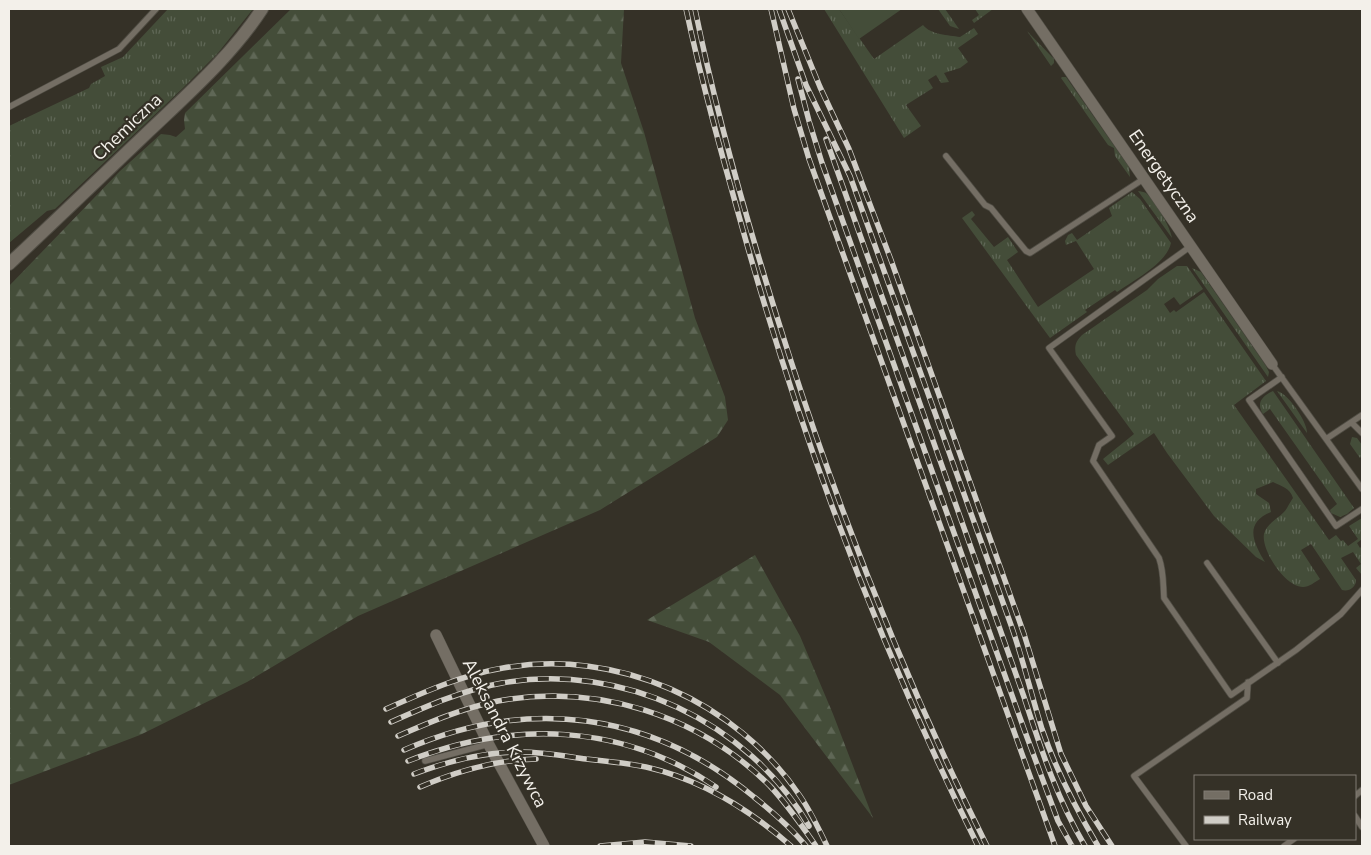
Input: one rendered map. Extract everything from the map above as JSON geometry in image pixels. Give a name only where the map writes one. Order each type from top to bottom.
[{"type":"street","name":"Chemiczna","points":[[9,264],[192,89],[234,45],[262,9]]},
{"type":"street","name":"Energetyczna","points":[[1027,9],[1272,364]]},
{"type":"street","name":"Aleksandra Krzywca","points":[[436,635],[489,744],[544,846]]},
{"type":"lane","points":[[9,106],[118,48],[156,9]]},
{"type":"lane","points":[[946,156],[985,205],[991,208],[1026,251],[1030,253],[1145,178]]},
{"type":"lane","points":[[1191,246],[1049,348],[1112,436],[1099,445],[1092,461],[1159,558],[1165,586],[1164,598],[1231,695],[1296,650],[1341,614],[1362,590]]},
{"type":"lane","points":[[1272,364],[1362,489]]},
{"type":"lane","points":[[1282,377],[1249,400],[1336,526],[1362,508]]},
{"type":"lane","points":[[1326,439],[1362,415]]},
{"type":"lane","points":[[1352,423],[1362,434]]},
{"type":"lane","points":[[1208,563],[1278,663]]},
{"type":"lane","points":[[1186,846],[1134,776],[1247,698],[1248,682]]},
{"type":"lane","points":[[425,761],[489,744]]},
{"type":"green space","points":[[168,9],[253,9],[218,53],[182,89],[55,209],[47,211],[9,243],[9,126],[89,88],[91,84],[105,76],[101,67],[123,57]]},
{"type":"green space","points":[[291,9],[624,9],[621,63],[644,132],[695,318],[725,397],[728,420],[717,437],[600,510],[358,616],[247,682],[140,735],[9,785],[9,286],[120,171],[161,134],[176,137],[185,129],[185,113]]},
{"type":"green space","points":[[824,9],[839,9],[874,59],[923,25],[930,31],[945,35],[960,37],[974,28],[978,34],[958,48],[968,62],[960,68],[944,73],[949,82],[941,83],[936,75],[928,80],[933,88],[906,105],[921,126],[904,138]]},
{"type":"green space","points":[[839,9],[902,9],[859,39]]},
{"type":"green space","points":[[938,9],[945,9],[959,29],[950,26]]},
{"type":"green space","points":[[975,9],[993,9],[974,23],[972,20],[979,15]]},
{"type":"green space","points":[[1027,31],[1054,59],[1054,63],[1051,66]]},
{"type":"green space","points":[[1062,77],[1066,77],[1129,167],[1130,177],[1115,156],[1114,148],[1108,145]]},
{"type":"green space","points":[[1138,191],[1146,193],[1153,201],[1165,221],[1172,238]]},
{"type":"green space","points":[[1132,192],[1140,199],[1171,243],[1168,251],[1148,271],[1117,292],[1115,290],[1085,310],[1087,312],[1050,338],[962,218],[972,211],[975,215],[971,219],[994,247],[1008,237],[1018,252],[1007,260],[1038,307],[1094,269],[1076,241],[1066,245],[1065,241],[1068,235],[1072,233],[1077,240],[1112,216],[1109,208]]},
{"type":"green space","points":[[1177,266],[1187,266],[1203,289],[1180,305],[1174,297],[1164,304],[1170,313],[1174,310],[1176,312],[1204,292],[1266,381],[1234,405],[1329,540],[1336,535],[1348,546],[1358,539],[1349,526],[1362,518],[1362,539],[1357,543],[1360,548],[1362,546],[1362,575],[1356,568],[1361,564],[1353,552],[1341,558],[1356,580],[1355,585],[1350,590],[1342,590],[1311,544],[1301,550],[1320,579],[1305,587],[1289,581],[1270,558],[1264,541],[1264,534],[1268,526],[1285,511],[1293,498],[1290,492],[1282,486],[1273,482],[1256,489],[1256,494],[1269,503],[1271,512],[1262,516],[1257,522],[1253,534],[1265,562],[1256,557],[1214,516],[1154,433],[1108,465],[1103,459],[1134,434],[1076,355],[1076,344],[1082,335],[1147,290],[1158,279]]},
{"type":"green space","points":[[1192,268],[1201,272],[1266,366],[1269,372],[1268,377]]},
{"type":"green space","points":[[1273,391],[1354,508],[1347,514],[1340,517],[1331,513],[1330,510],[1337,504],[1270,409],[1263,414],[1260,406],[1261,400]]},
{"type":"green space","points":[[1277,391],[1292,403],[1304,422],[1307,433]]},
{"type":"green space","points":[[1352,437],[1357,438],[1362,445],[1362,456],[1360,458],[1350,444]]},
{"type":"green space","points":[[755,555],[800,636],[833,714],[873,818],[780,695],[709,642],[647,620]]},
{"type":"railway","points":[[686,9],[706,93],[744,234],[767,313],[818,468],[877,622],[909,697],[978,846]]},
{"type":"railway","points":[[695,9],[715,97],[750,228],[776,315],[811,420],[855,544],[905,667],[958,787],[987,846]]},
{"type":"railway","points":[[771,9],[794,109],[809,159],[1055,846]]},
{"type":"railway","points":[[779,9],[806,85],[850,176],[1011,625],[1042,729],[1067,789],[1098,846]]},
{"type":"railway","points":[[788,9],[820,87],[849,149],[891,260],[1024,634],[1061,754],[1086,806],[1112,846]]},
{"type":"railway","points":[[798,79],[822,163],[1024,729],[1058,821],[1072,846]]},
{"type":"railway","points":[[826,139],[1043,755],[1066,810],[1085,846]]},
{"type":"railway","points":[[386,709],[429,690],[503,668],[546,664],[588,666],[630,675],[670,689],[708,708],[743,733],[774,762],[800,796],[827,846]]},
{"type":"railway","points":[[391,722],[459,694],[502,683],[547,679],[592,682],[635,691],[677,707],[716,729],[752,756],[783,789],[809,826]]},
{"type":"railway","points":[[398,736],[472,707],[498,701],[535,697],[572,697],[609,701],[644,710],[679,723],[711,740],[742,761],[770,786],[816,846]]},
{"type":"railway","points":[[404,750],[450,733],[496,722],[541,718],[586,721],[630,730],[673,746],[714,768],[768,808],[806,846]]},
{"type":"railway","points":[[408,761],[447,748],[487,739],[526,734],[566,735],[605,740],[643,750],[680,766],[716,787]]},
{"type":"railway","points":[[414,774],[466,758],[507,752],[545,753],[646,767],[686,779],[705,788],[759,820],[791,846]]},
{"type":"railway","points":[[420,787],[477,767],[536,759]]},
{"type":"railway","points":[[600,846],[645,842],[691,846]]}]
